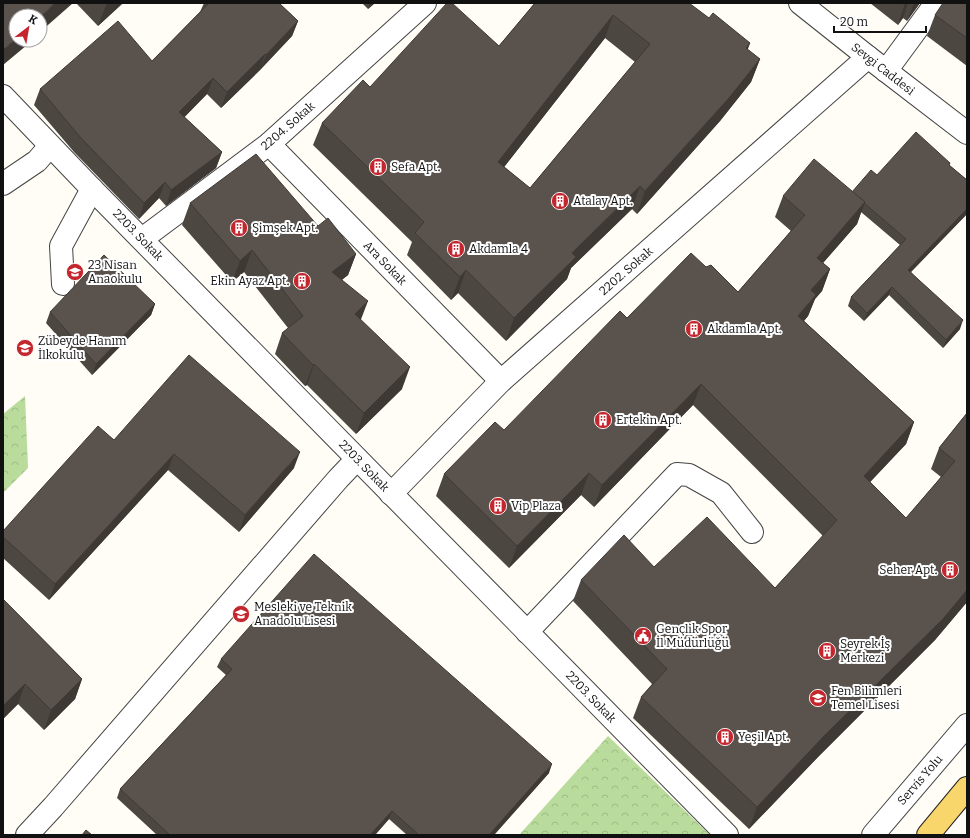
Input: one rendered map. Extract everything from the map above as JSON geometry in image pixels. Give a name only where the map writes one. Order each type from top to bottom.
[{"type":"main road","points":[[928,835],[967,788]]},
{"type":"street","name":"2204. Sokak","points":[[142,239],[269,144],[425,3]]},
{"type":"street","name":"Sevgi Caddesi","points":[[800,3],[967,133]]},
{"type":"street","points":[[886,71],[936,3]]},
{"type":"street","name":"2202. Sokak","points":[[391,494],[501,381],[868,57]]},
{"type":"street","name":"2203. Sokak","points":[[3,96],[50,146],[727,835]]},
{"type":"street","name":"Ara Sokak","points":[[269,144],[501,381]]},
{"type":"street","points":[[3,184],[37,161],[50,146]]},
{"type":"street","points":[[63,284],[61,246],[92,188]]},
{"type":"street","points":[[27,835],[357,459]]},
{"type":"street","points":[[527,632],[677,474],[689,475],[720,493],[752,532]]},
{"type":"street","name":"Servis Yolu","points":[[873,835],[967,725]]},
{"type":"green space","points":[[25,396],[28,468],[3,493],[3,414]]},
{"type":"green space","points":[[608,736],[710,835],[519,835]]},
{"type":"building","points":[[3,3],[55,3],[48,10],[48,8],[8,8],[8,46],[4,49]]},
{"type":"building","points":[[209,3],[279,3],[298,21],[266,55],[265,54],[227,92],[213,78],[179,112],[222,152],[171,190],[165,182],[144,203],[80,137],[40,89],[118,21],[152,61]]},
{"type":"building","points":[[447,3],[452,3],[499,46],[535,3],[689,3],[709,18],[713,13],[750,43],[746,48],[760,59],[729,98],[645,191],[640,186],[572,253],[576,257],[514,318],[466,270],[460,277],[415,233],[424,222],[322,123],[363,80],[370,87]],"holes":[[[613,15],[650,44],[530,188],[498,162]]]},
{"type":"building","points":[[943,3],[967,3],[967,38],[935,15]]},
{"type":"building","points":[[916,132],[950,163],[949,165],[967,180],[967,209],[908,270],[963,320],[946,340],[892,287],[867,313],[851,297],[906,239],[852,192],[871,170],[877,175]]},
{"type":"building","points":[[256,154],[318,226],[328,218],[356,254],[332,272],[368,301],[355,314],[410,367],[364,413],[314,364],[313,365],[282,333],[303,316],[252,250],[240,261],[190,203]]},
{"type":"building","points":[[814,159],[865,202],[817,258],[830,269],[811,290],[816,295],[798,316],[914,422],[864,476],[906,518],[955,461],[939,448],[967,413],[967,590],[943,619],[825,735],[757,807],[641,697],[667,669],[581,580],[624,535],[654,567],[707,517],[775,588],[837,520],[701,384],[602,485],[589,473],[517,546],[444,474],[495,422],[504,430],[620,311],[627,318],[691,253],[706,267],[711,265],[738,292],[805,215],[783,196]]},
{"type":"building","points":[[104,255],[155,304],[96,364],[50,312]]},
{"type":"building","points":[[189,355],[300,452],[245,515],[174,454],[55,584],[3,537],[3,531],[98,426],[114,440]]},
{"type":"building","points":[[314,554],[552,764],[489,835],[419,835],[392,811],[370,835],[170,835],[120,789],[232,669],[221,659]]},
{"type":"building","points":[[3,599],[82,679],[51,710],[25,684],[3,706]]},
{"type":"building","points":[[86,830],[92,835],[82,835]]},
{"type":"place","name":"Sefa Apt.","points":[[378,167]]},
{"type":"place","name":"Atalay Apt.","points":[[560,201]]},
{"type":"place","name":"Şimşek Apt.","points":[[239,228]]},
{"type":"place","name":"Akdamla 4","points":[[456,249]]},
{"type":"place","name":"23 Nisan Anaokulu","points":[[75,272]]},
{"type":"place","name":"Ekin Ayaz Apt.","points":[[302,281]]},
{"type":"place","name":"Akdamla Apt.","points":[[694,329]]},
{"type":"place","name":"Zübeyde Hanım İlkokulu","points":[[25,348]]},
{"type":"place","name":"Ertekin Apt.","points":[[603,420]]},
{"type":"place","name":"Vip Plaza","points":[[498,506]]},
{"type":"place","name":"Seher Apt.","points":[[950,570]]},
{"type":"place","name":"Mesleki ve Teknik Anadolu Lisesi","points":[[241,614]]},
{"type":"place","name":"Gençlik Spor İl Müdürlüğü","points":[[643,636]]},
{"type":"place","name":"Seyrek İş Merkezi","points":[[827,651]]},
{"type":"place","name":"Fen Bilimleri Temel Lisesi","points":[[818,698]]},
{"type":"place","name":"Yeşil Apt.","points":[[725,737]]}]
